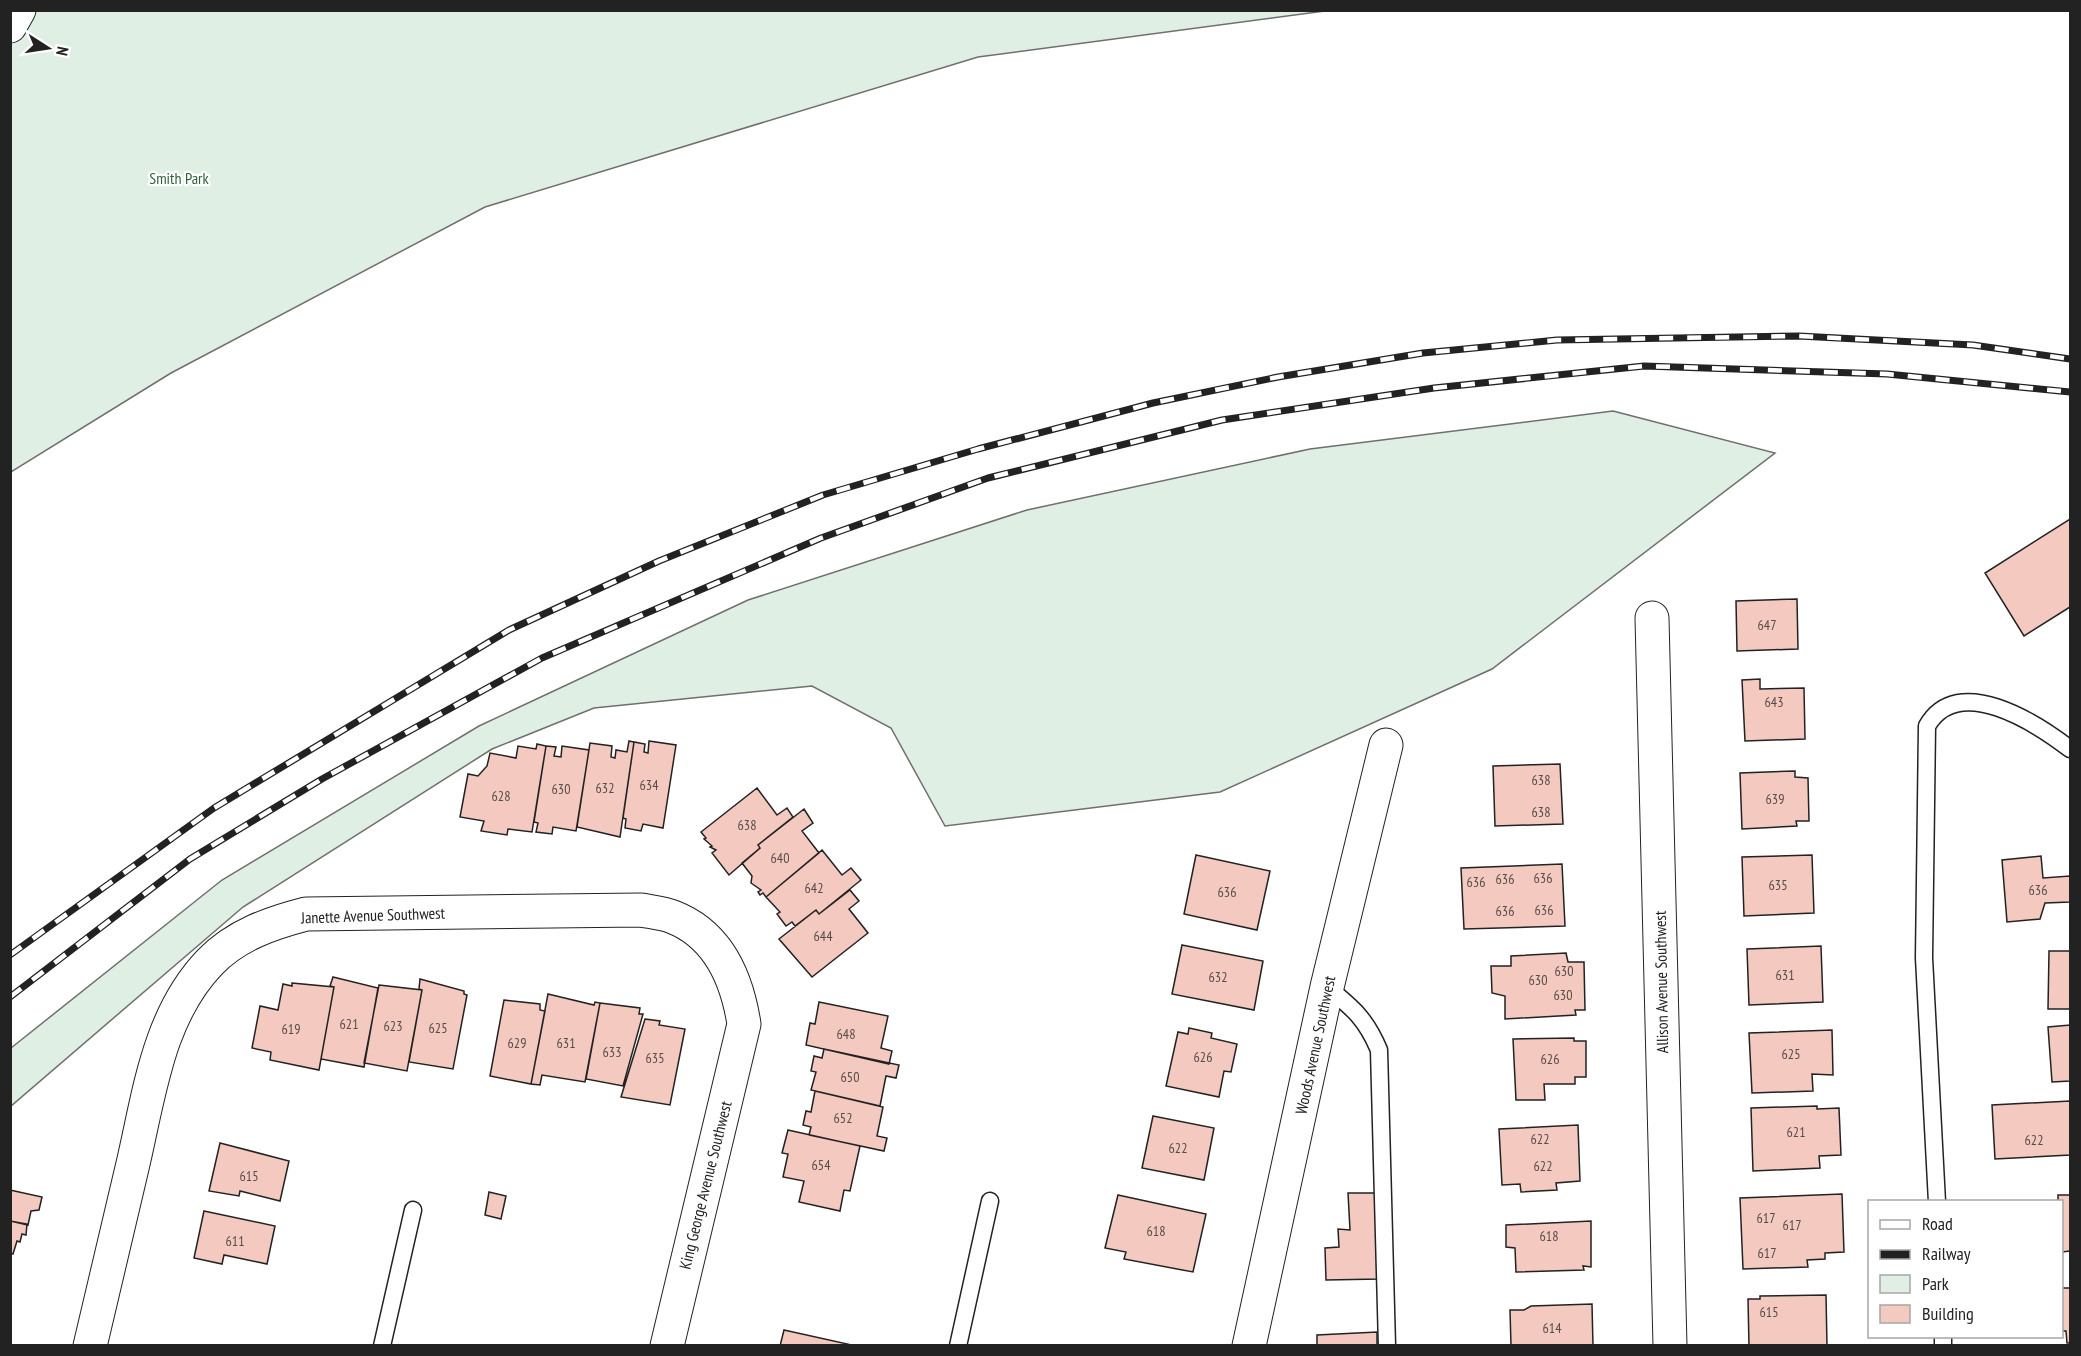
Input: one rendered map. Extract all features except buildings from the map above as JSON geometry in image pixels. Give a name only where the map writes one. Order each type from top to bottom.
[{"type":"street","points":[[10,26],[19,10]]},
{"type":"street","name":"Allison Avenue Southwest","points":[[1652,618],[1670,1346]]},
{"type":"street","name":"Woods Avenue Southwest","points":[[1249,1346],[1327,987],[1386,745]]},
{"type":"street","name":"Janette Avenue Southwest","points":[[90,1346],[163,1039],[188,990],[211,962],[236,942],[269,923],[306,914],[641,910],[662,914],[673,917],[705,936],[724,961],[739,992],[744,1024]]},
{"type":"street","name":"King George Avenue Southwest","points":[[667,1346],[744,1024]]},
{"type":"lane","points":[[1937,1200],[1924,958],[1927,726],[1935,712],[1949,705],[1979,704],[2013,712],[2043,728],[2070,749]]},
{"type":"lane","points":[[1327,987],[1355,1009],[1369,1026],[1379,1050],[1387,1346]]},
{"type":"lane","points":[[958,1346],[990,1201]]},
{"type":"lane","points":[[382,1346],[413,1210]]},
{"type":"green space","name":"Smith Park","points":[[11,11],[1325,11],[978,57],[485,207],[171,373],[11,472]]},
{"type":"green space","points":[[1613,411],[1775,453],[1492,669],[1220,792],[945,826],[891,728],[812,686],[594,708],[492,749],[243,907],[11,1106],[11,1048],[222,880],[479,726],[748,600],[1027,510],[1310,449]]},
{"type":"railway","points":[[10,955],[214,808],[509,630],[659,561],[823,495],[978,449],[1153,403],[1278,377],[1423,353],[1557,340],[1799,336],[1973,345],[2070,359]]},
{"type":"railway","points":[[10,997],[190,859],[322,779],[542,658],[821,538],[988,478],[1222,420],[1434,388],[1644,366],[1887,374],[2070,392]]}]
